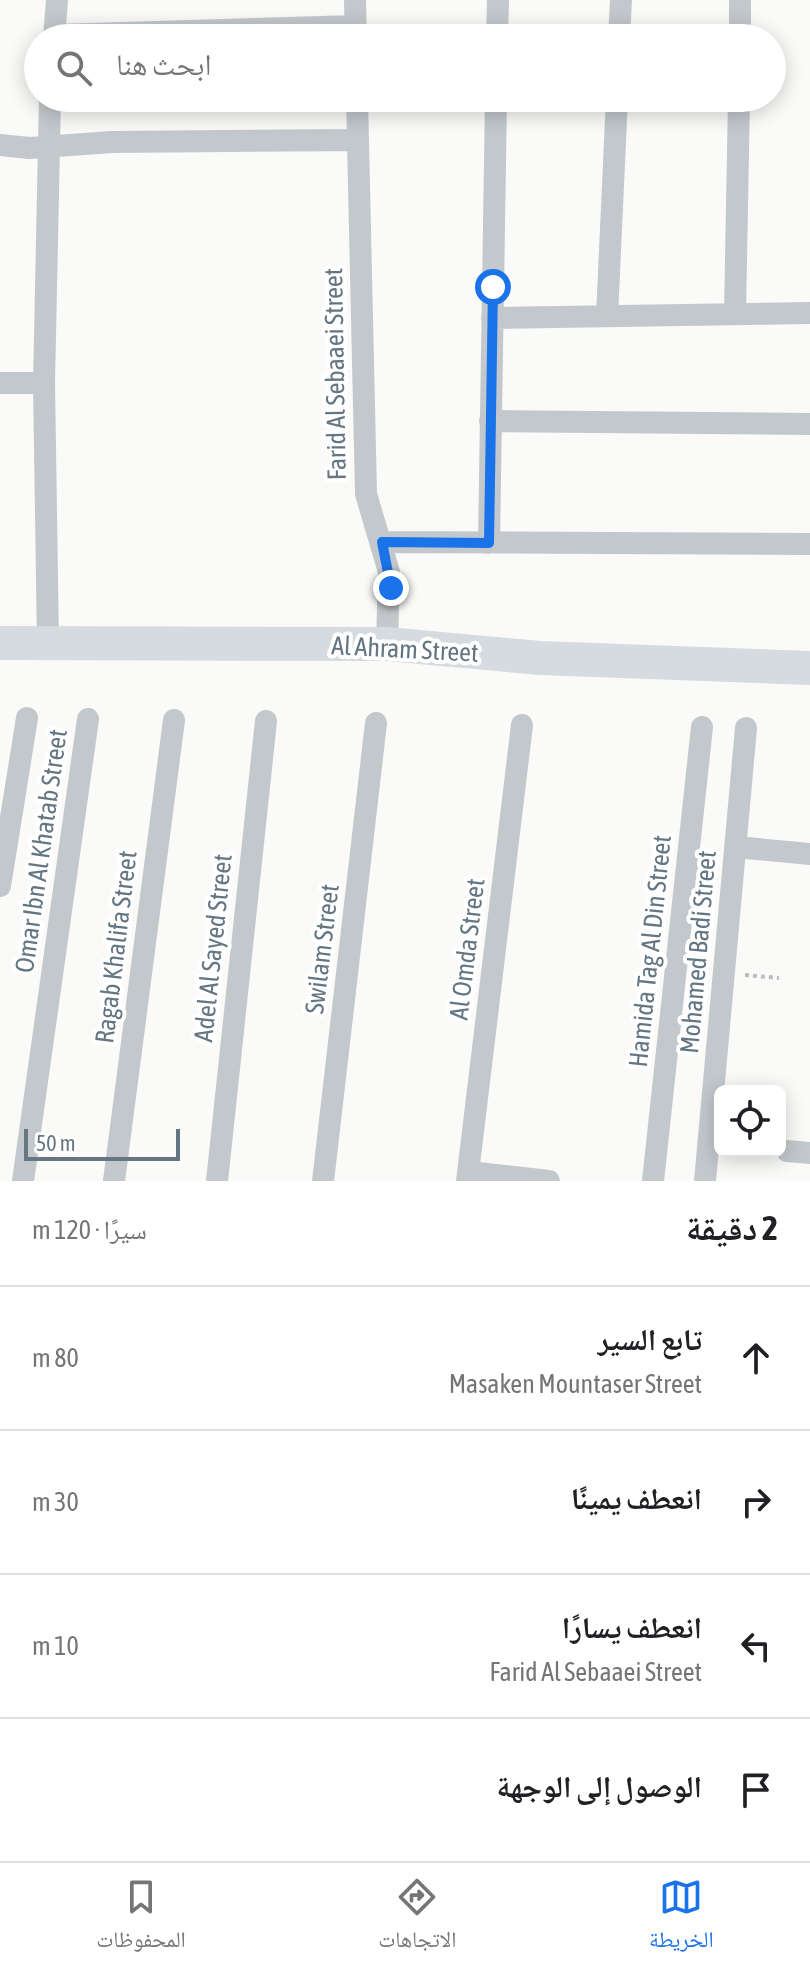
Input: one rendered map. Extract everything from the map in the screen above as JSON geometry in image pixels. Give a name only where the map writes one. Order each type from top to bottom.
[{"type":"main road","name":"Al Ahram Street","points":[[0,643],[387,644],[540,658],[810,668]]},
{"type":"street","points":[[55,24],[57,0]]},
{"type":"street","points":[[355,0],[356,24]]},
{"type":"street","points":[[497,24],[498,0]]},
{"type":"street","points":[[620,24],[621,0]]},
{"type":"street","points":[[740,0],[740,24]]},
{"type":"street","points":[[48,643],[44,383],[49,112]]},
{"type":"street","name":"Farid Al Sebaaei Street","points":[[357,112],[366,494],[374,527],[382,542],[391,588],[387,644]]},
{"type":"street","points":[[489,543],[496,112]]},
{"type":"street","points":[[607,316],[616,112]]},
{"type":"street","points":[[735,314],[739,112]]},
{"type":"street","points":[[0,145],[47,147],[112,142],[358,140]]},
{"type":"street","points":[[492,318],[810,313]]},
{"type":"street","points":[[0,383],[44,383]]},
{"type":"street","points":[[490,421],[810,424]]},
{"type":"street","points":[[382,542],[810,544]]},
{"type":"street","points":[[0,886],[27,718]]},
{"type":"street","name":"Omar Ibn Al Khatab Street","points":[[23,1181],[88,719]]},
{"type":"street","name":"Ragab Khalifa Street","points":[[114,1181],[174,720]]},
{"type":"street","name":"Adel Al Sayed Street","points":[[217,1181],[266,721]]},
{"type":"street","name":"Swilam Street","points":[[323,1181],[376,723]]},
{"type":"street","name":"Al Omda Street","points":[[468,1176],[522,725]]},
{"type":"street","name":"Hamida Tag Al Din Street","points":[[653,1181],[702,727]]},
{"type":"street","name":"Mohamed Badi Street","points":[[705,1181],[746,728]]},
{"type":"street","points":[[736,847],[810,854]]},
{"type":"street","points":[[468,1176],[549,1181]]},
{"type":"path","points":[[725,973],[779,978]]},
{"type":"route","points":[[391,588],[382,542],[489,543],[493,287]]}]
